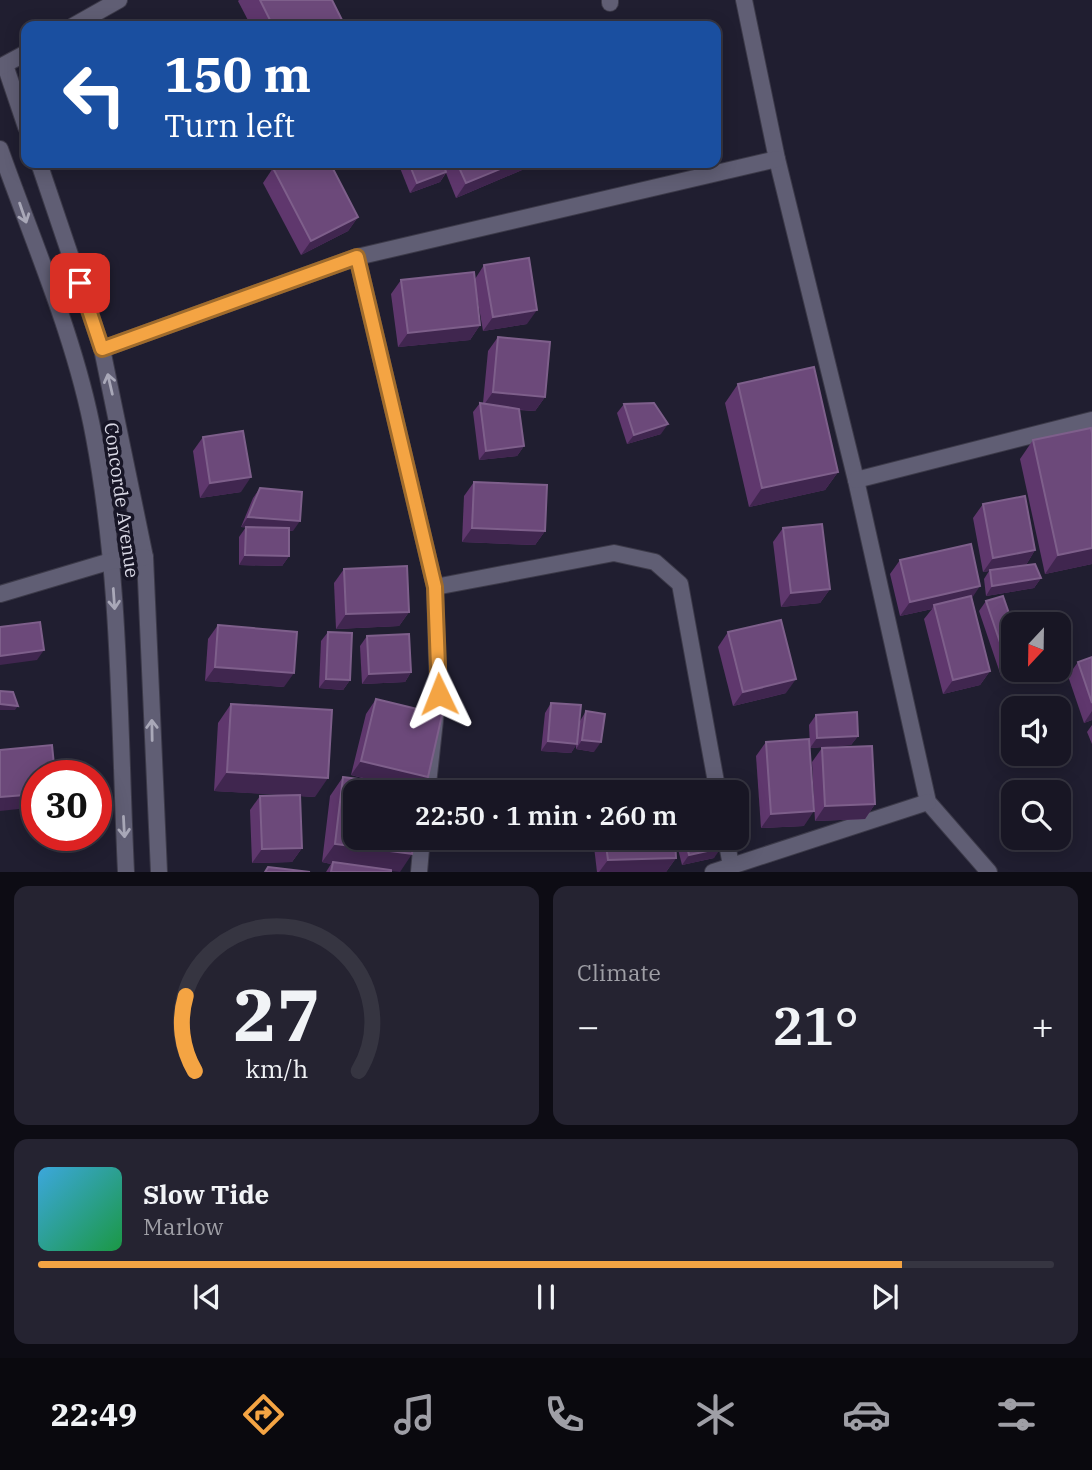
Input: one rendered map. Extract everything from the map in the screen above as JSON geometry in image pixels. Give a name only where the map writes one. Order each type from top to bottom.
[{"type":"street","points":[[82,21],[119,0]]},
{"type":"street","points":[[744,0],[777,159],[856,480],[928,802],[989,872]]},
{"type":"street","points":[[21,56],[2,66],[21,114]]},
{"type":"street","name":"Concorde Avenue","points":[[0,149],[67,339],[94,435],[111,561],[126,872]]},
{"type":"street","points":[[102,349],[357,257],[777,159]]},
{"type":"street","name":"Concorde Avenue","points":[[41,168],[102,349],[145,557],[159,872]]},
{"type":"street","points":[[357,257],[435,587],[439,694],[429,780]]},
{"type":"street","points":[[856,480],[1092,420]]},
{"type":"street","points":[[435,587],[614,553],[655,562],[680,584],[716,780]]},
{"type":"street","points":[[0,594],[111,561],[145,557]]},
{"type":"street","points":[[713,872],[928,802]]},
{"type":"street","points":[[419,872],[421,850]]},
{"type":"street","points":[[728,850],[731,866]]},
{"type":"building","points":[[260,0],[332,0],[342,21],[270,21]]},
{"type":"building","points":[[273,168],[333,168],[358,217],[311,241]]},
{"type":"building","points":[[411,168],[445,168],[446,172],[417,183]]},
{"type":"building","points":[[459,168],[503,168],[466,183]]},
{"type":"building","points":[[529,258],[537,310],[493,317],[484,265]]},
{"type":"building","points":[[474,272],[480,325],[408,333],[401,280]]},
{"type":"building","points":[[498,337],[550,342],[545,397],[493,392]]},
{"type":"building","points":[[814,367],[838,472],[762,488],[738,384]]},
{"type":"building","points":[[480,403],[519,409],[524,446],[486,451]]},
{"type":"building","points":[[654,403],[668,424],[634,435],[624,404]]},
{"type":"building","points":[[1091,428],[1092,548],[1058,555],[1033,440]]},
{"type":"building","points":[[243,431],[251,477],[210,483],[203,437]]},
{"type":"building","points":[[474,482],[547,485],[545,531],[472,528]]},
{"type":"building","points":[[260,488],[302,492],[300,521],[248,517]]},
{"type":"building","points":[[1025,496],[1035,550],[993,558],[983,504]]},
{"type":"building","points":[[822,524],[830,589],[791,593],[783,528]]},
{"type":"building","points":[[246,527],[289,528],[289,556],[245,555]]},
{"type":"building","points":[[971,544],[980,586],[910,602],[900,560]]},
{"type":"building","points":[[1035,564],[1041,578],[992,586],[990,570]]},
{"type":"building","points":[[407,566],[409,612],[346,614],[344,569]]},
{"type":"building","points":[[971,596],[990,671],[953,680],[934,605]]},
{"type":"building","points":[[1003,596],[1009,612],[1001,612],[1001,645],[986,601]]},
{"type":"building","points":[[781,620],[796,679],[743,692],[728,632]]},
{"type":"building","points":[[40,622],[44,650],[0,656],[0,627]]},
{"type":"building","points":[[218,625],[297,632],[294,673],[215,667]]},
{"type":"building","points":[[328,632],[352,633],[350,680],[326,679]]},
{"type":"building","points":[[409,634],[411,672],[369,674],[367,636]]},
{"type":"building","points":[[1092,657],[1092,703],[1078,662]]},
{"type":"building","points":[[0,691],[13,692],[18,706],[0,704]]},
{"type":"building","points":[[376,699],[442,715],[428,777],[361,761]]},
{"type":"building","points":[[551,703],[581,705],[577,744],[548,741]]},
{"type":"building","points":[[231,704],[332,710],[328,778],[227,772]]},
{"type":"building","points":[[586,711],[605,714],[601,742],[582,740]]},
{"type":"building","points":[[857,712],[858,736],[817,738],[816,715]]},
{"type":"building","points":[[809,739],[814,811],[771,814],[766,742]]},
{"type":"building","points":[[52,745],[54,760],[21,760],[21,795],[0,797],[0,750]]},
{"type":"building","points":[[872,746],[875,804],[825,806],[822,748]]},
{"type":"building","points":[[343,777],[366,780],[343,780],[343,845],[335,844]]},
{"type":"building","points":[[300,795],[302,848],[262,849],[260,796]]},
{"type":"building","points":[[381,850],[412,850],[412,854]]},
{"type":"building","points":[[607,850],[676,850],[676,858],[608,860]]},
{"type":"building","points":[[688,850],[712,850],[689,855]]},
{"type":"building","points":[[333,862],[391,870],[391,872],[331,872]]},
{"type":"building","points":[[268,867],[310,872],[265,872]]},
{"type":"route","points":[[80,283],[102,349],[357,257],[435,587],[439,694]]}]
